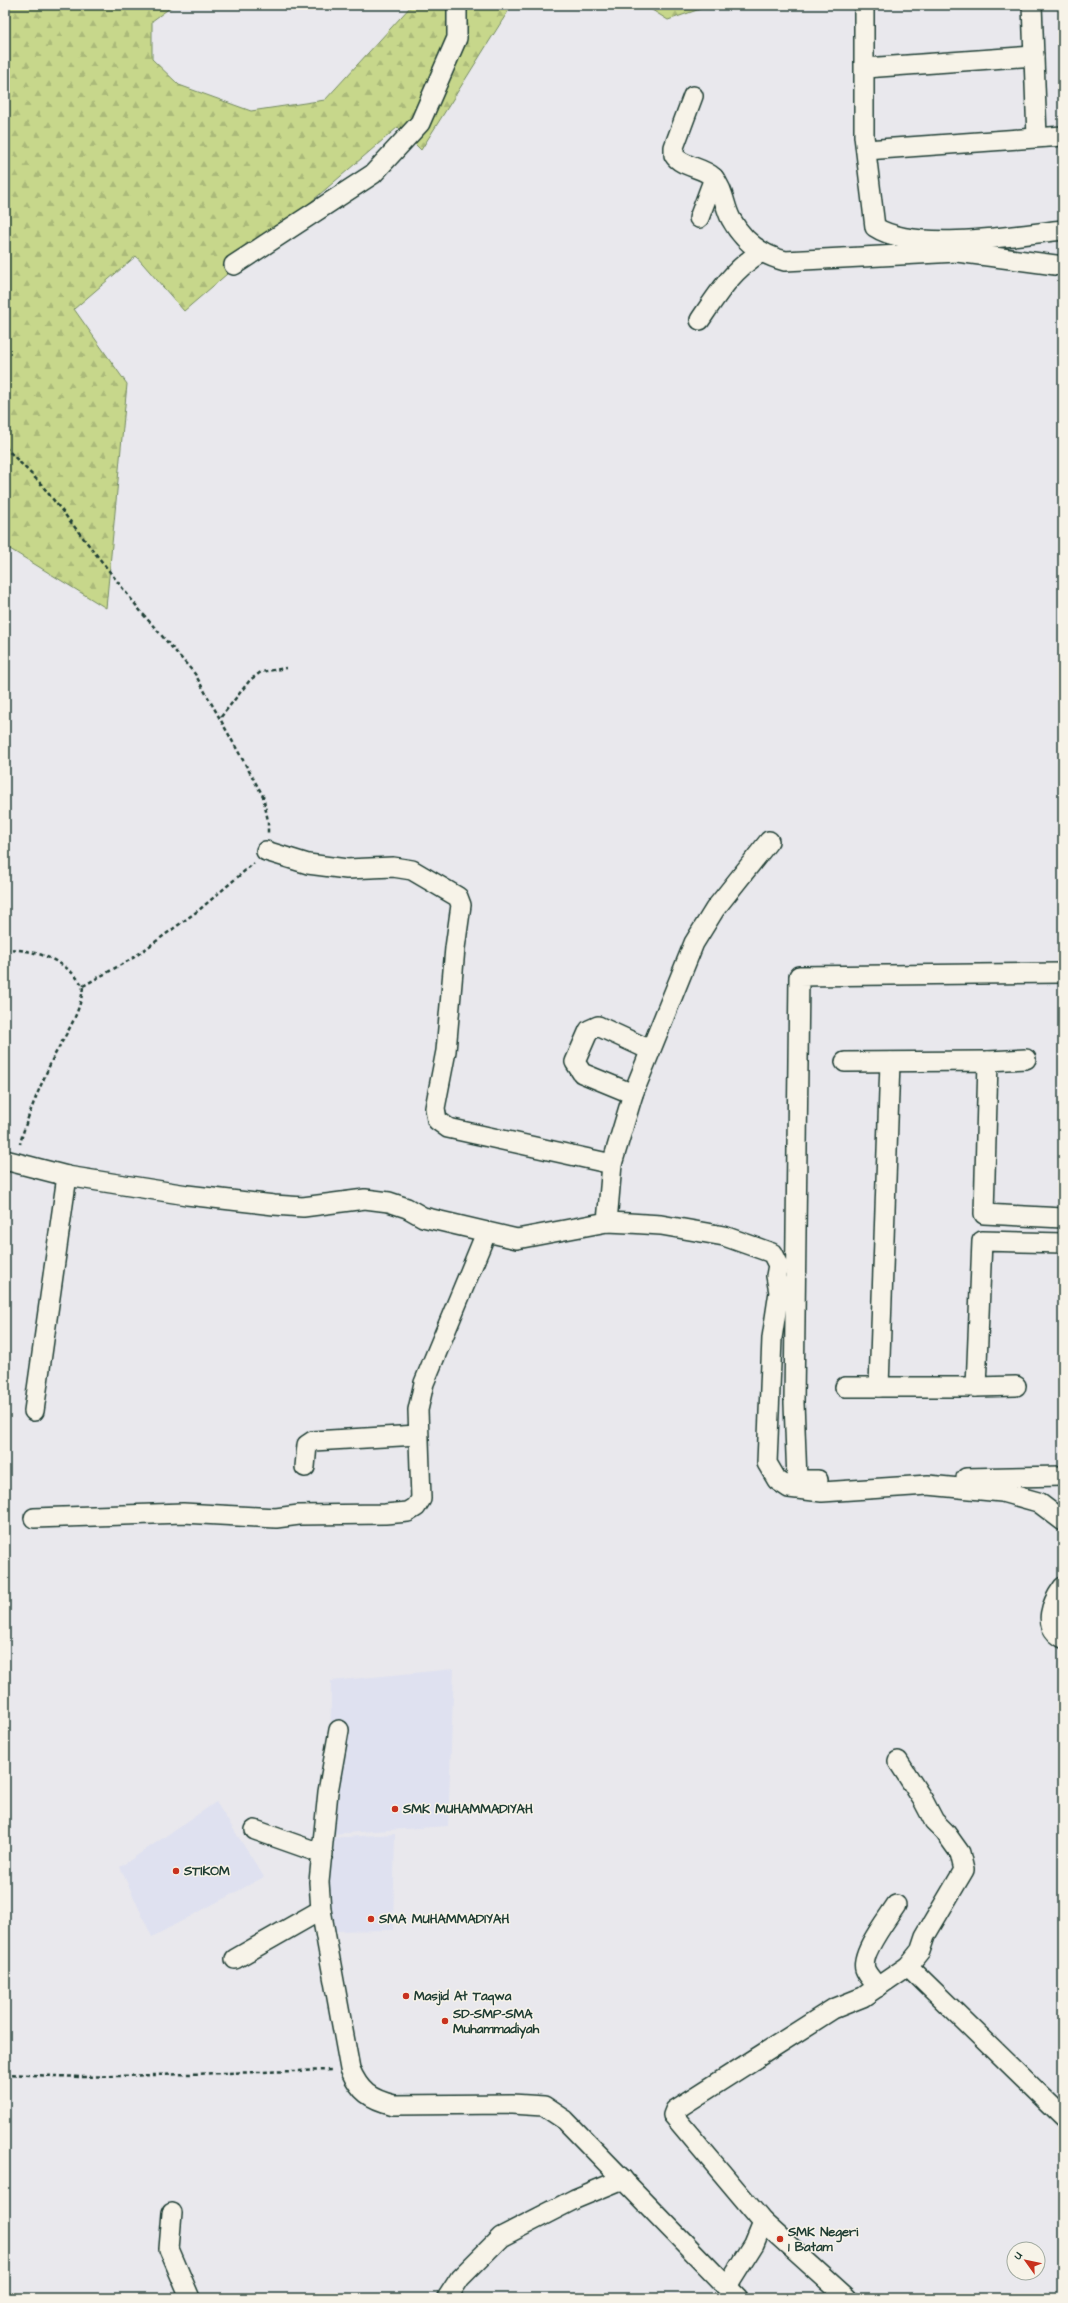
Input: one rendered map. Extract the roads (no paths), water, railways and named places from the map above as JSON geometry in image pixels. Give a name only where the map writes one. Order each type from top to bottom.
[{"type":"street","points":[[234,265],[373,174],[420,123],[457,38],[456,5]]},
{"type":"street","points":[[864,5],[866,150],[875,227],[884,233],[901,238],[962,241],[1063,230]]},
{"type":"street","points":[[1032,5],[1037,137]]},
{"type":"street","points":[[865,68],[1034,56]]},
{"type":"street","points":[[693,96],[674,147],[674,155],[714,178],[720,187],[731,219],[760,253],[785,261],[957,252],[1063,266]]},
{"type":"street","points":[[866,150],[1063,136]]},
{"type":"street","points":[[699,218],[714,178]]},
{"type":"street","points":[[700,320],[730,278],[750,259],[760,253]]},
{"type":"street","points":[[607,1222],[612,1164],[633,1094],[701,929],[769,841]]},
{"type":"street","points":[[266,851],[308,864],[347,869],[393,867],[412,870],[458,897],[461,905],[455,948],[446,1051],[435,1108],[437,1120],[448,1128],[612,1164]]},
{"type":"street","points":[[1063,973],[799,976],[794,1403],[797,1480],[1063,1476]]},
{"type":"street","points":[[633,1094],[582,1073],[575,1062],[589,1030],[598,1026],[650,1050]]},
{"type":"street","points":[[845,1062],[988,1061],[1026,1059]]},
{"type":"street","points":[[976,1387],[984,1214],[988,1061]]},
{"type":"street","points":[[879,1387],[890,1062]]},
{"type":"street","points":[[10,1162],[67,1176],[188,1195],[274,1205],[303,1207],[365,1200],[389,1202],[407,1208],[423,1217],[486,1233],[517,1239],[607,1222],[662,1225],[724,1236],[772,1253],[778,1265],[776,1276],[779,1292],[772,1338],[767,1463],[774,1476],[784,1485],[789,1488],[822,1492],[928,1485],[1002,1492],[1038,1502],[1063,1521]]},
{"type":"street","points":[[34,1411],[67,1176]]},
{"type":"street","points":[[982,1241],[1062,1243],[1062,1218],[984,1214]]},
{"type":"street","points":[[34,1518],[184,1513],[276,1518],[408,1512],[416,1507],[420,1499],[418,1410],[424,1383],[486,1233]]},
{"type":"street","points":[[845,1387],[1016,1386]]},
{"type":"street","points":[[305,1467],[307,1445],[313,1441],[418,1435]]},
{"type":"street","points":[[1063,1586],[1051,1606],[1050,1617],[1052,1628],[1063,1638]]},
{"type":"street","points":[[339,1730],[328,1792],[319,1882],[321,1910],[350,2069],[357,2085],[375,2100],[394,2105],[512,2104],[544,2106],[565,2120],[733,2292],[763,2222]]},
{"type":"street","points":[[847,2298],[763,2222],[674,2117],[675,2110],[834,2009],[863,1996],[878,1987],[908,1966],[920,1951],[925,1936],[964,1870],[960,1853],[945,1832],[934,1821],[923,1800],[898,1761]]},
{"type":"street","points":[[255,1830],[323,1854]]},
{"type":"street","points":[[878,1987],[865,1969],[865,1959],[872,1943],[896,1905]]},
{"type":"street","points":[[235,1959],[321,1910]]},
{"type":"street","points":[[908,1966],[1063,2117]]},
{"type":"street","points":[[446,2298],[460,2278],[501,2238],[575,2199],[623,2179]]},
{"type":"street","points":[[172,2213],[169,2249],[190,2298]]},
{"type":"place","name":"SMK MUHAMMADIYAH","points":[[395,1809]]},
{"type":"place","name":"STIKOM","points":[[176,1871]]},
{"type":"place","name":"SMA MUHAMMADIYAH","points":[[371,1919]]},
{"type":"place","name":"Masjid At Taqwa","points":[[406,1996]]},
{"type":"place","name":"SD-SMP-SMA Muhammadiyah","points":[[445,2021]]},
{"type":"place","name":"SMK Negeri 1 Batam","points":[[780,2239]]}]
